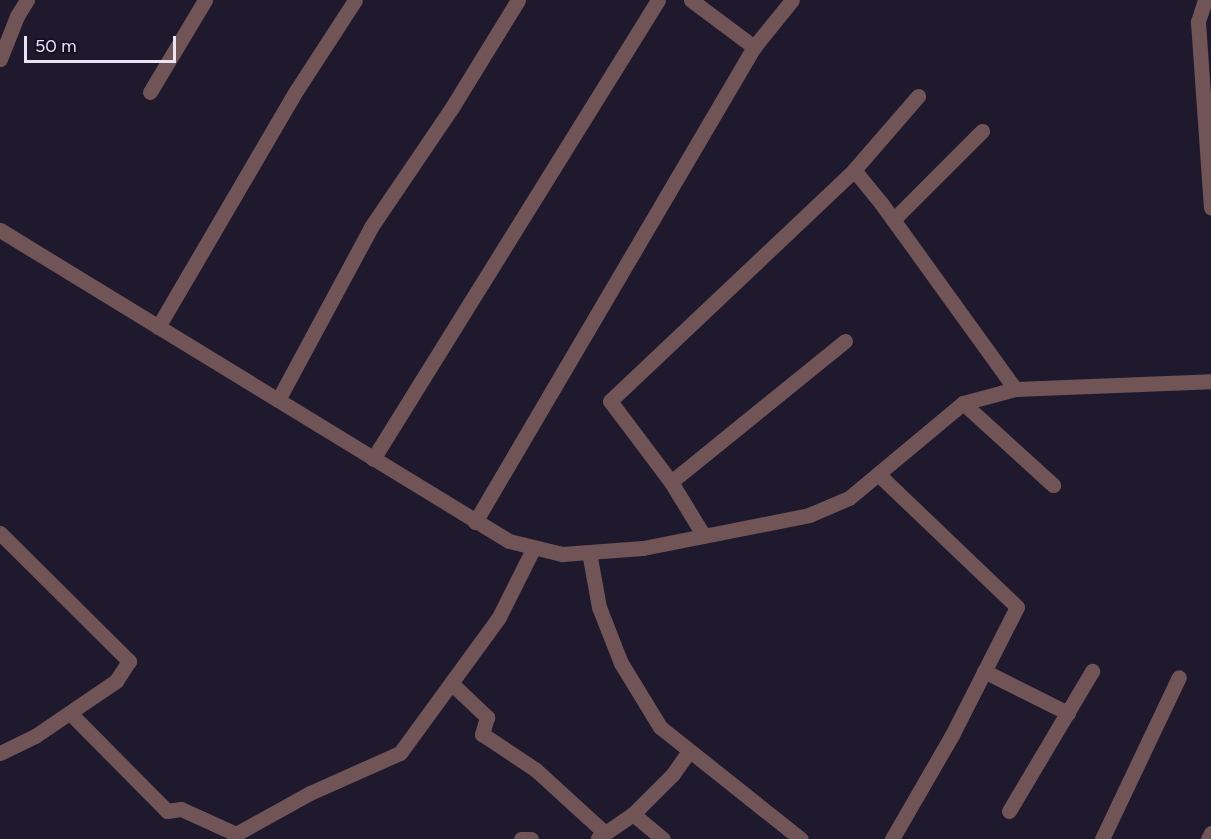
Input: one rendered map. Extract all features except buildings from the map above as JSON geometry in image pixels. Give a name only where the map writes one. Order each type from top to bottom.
[{"type":"street","points":[[0,59],[17,16],[27,0]]},
{"type":"street","points":[[150,93],[205,0]]},
{"type":"street","points":[[158,327],[296,91],[355,0]]},
{"type":"street","points":[[278,400],[371,227],[451,109],[518,0]]},
{"type":"street","points":[[373,459],[658,0]]},
{"type":"street","points":[[691,0],[754,47]]},
{"type":"street","points":[[475,522],[754,47],[792,0]]},
{"type":"street","points":[[1204,2],[1198,22],[1208,133],[1211,208]]},
{"type":"street","points":[[705,536],[671,482],[610,401],[854,170],[918,96]]},
{"type":"street","points":[[893,220],[982,130]]},
{"type":"street","points":[[854,170],[893,220],[1015,389]]},
{"type":"street","points":[[0,230],[509,542],[562,554],[643,548],[809,515],[849,498],[963,403],[1015,389],[1211,381]]},
{"type":"street","points":[[671,482],[845,341]]},
{"type":"street","points":[[963,403],[1053,485]]},
{"type":"street","points":[[878,474],[1017,608],[892,839]]},
{"type":"street","points":[[0,533],[129,660],[116,681],[35,736],[0,753]]},
{"type":"street","points":[[70,712],[166,811],[181,809],[236,836],[310,793],[400,753],[499,617],[534,547]]},
{"type":"street","points":[[589,552],[599,607],[621,663],[660,727],[801,839]]},
{"type":"street","points":[[984,671],[1068,713]]},
{"type":"street","points":[[1009,811],[1092,671]]},
{"type":"street","points":[[1102,839],[1179,677]]},
{"type":"street","points":[[451,683],[488,717],[482,734],[536,770],[601,836],[633,814],[673,774],[689,751]]},
{"type":"street","points":[[633,814],[663,839]]},
{"type":"street","points":[[1208,839],[1211,833]]},
{"type":"street","points":[[521,839],[531,839]]}]
